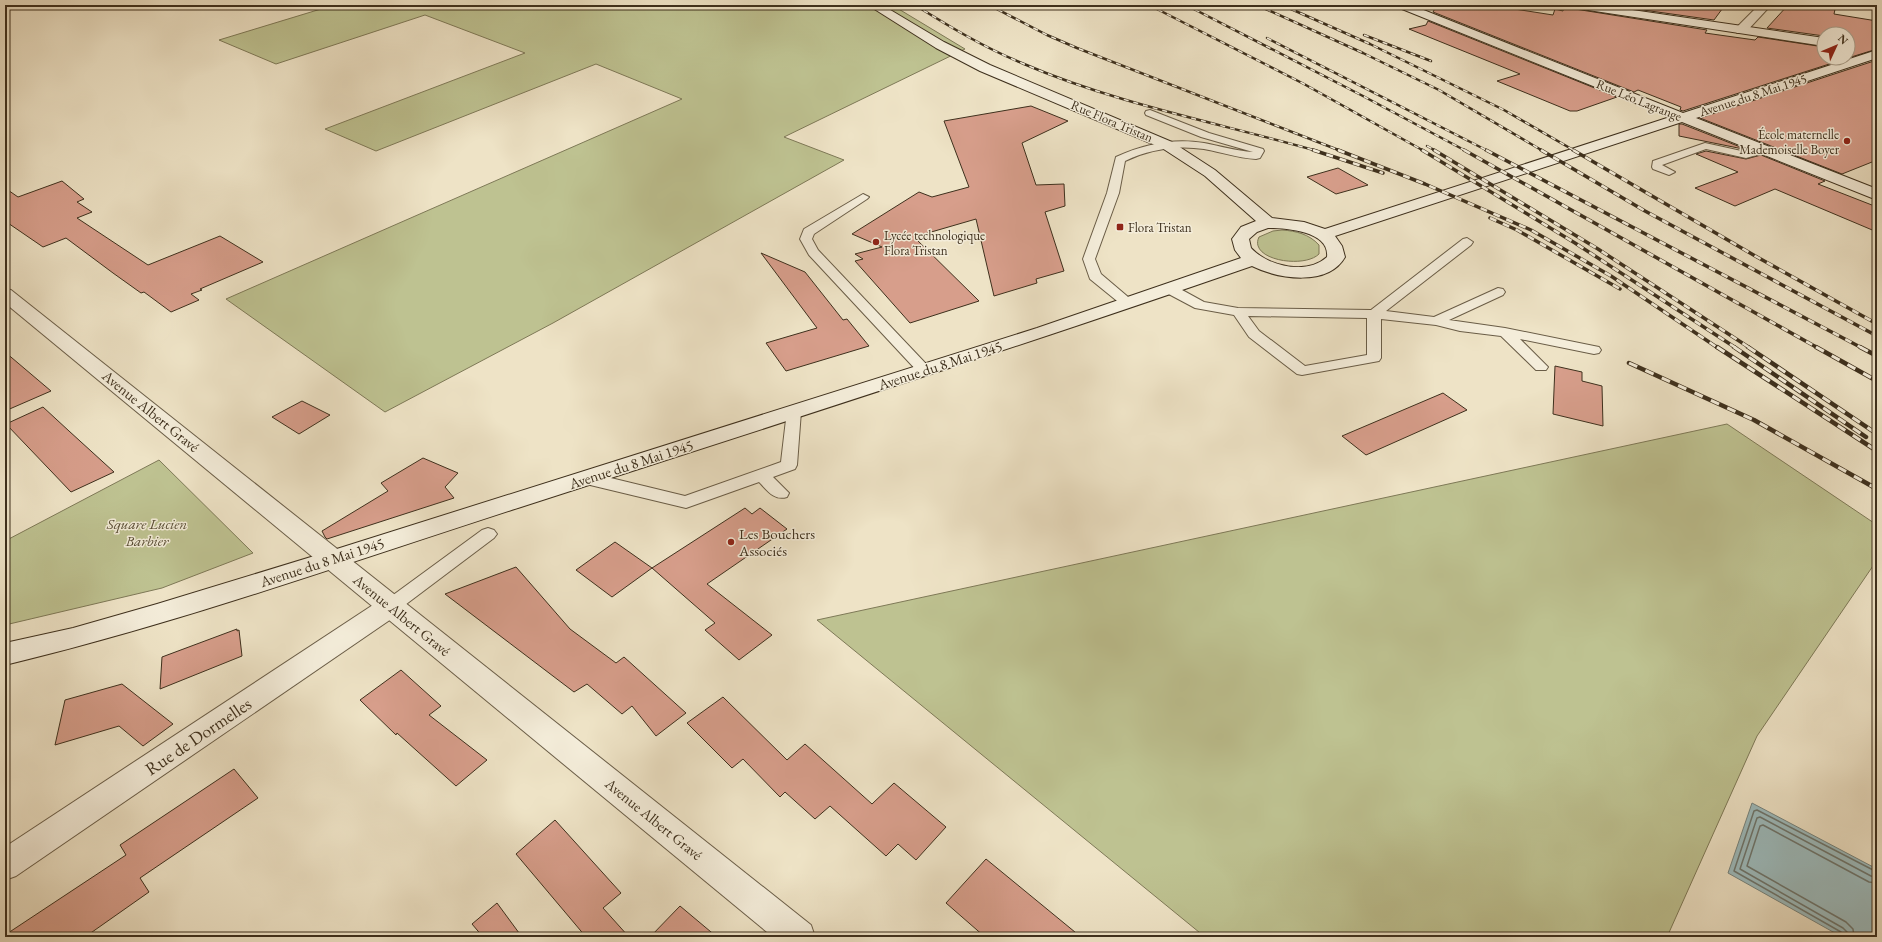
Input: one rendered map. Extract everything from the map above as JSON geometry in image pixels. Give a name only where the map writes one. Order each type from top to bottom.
[{"type":"main road","name":"Rue Flora Tristan","points":[[874,5],[940,45],[985,68],[1167,145],[1210,173],[1268,223]]},
{"type":"main road","name":"Rue Léo Lagrange","points":[[1401,5],[1877,194]]},
{"type":"main road","points":[[1575,5],[1816,41]]},
{"type":"main road","points":[[1740,30],[1765,5]]},
{"type":"main road","points":[[1859,48],[1877,50]]},
{"type":"main road","name":"Avenue du 8 Mai 1945","points":[[1323,235],[1877,54]]},
{"type":"main road","points":[[1268,223],[1297,225],[1323,235],[1333,243],[1337,251],[1335,260],[1328,266],[1316,271],[1283,271],[1267,266],[1253,260],[1244,252],[1240,244],[1241,237],[1246,230],[1268,223]]},
{"type":"main road","name":"Avenue du 8 Mai 1945","points":[[5,654],[73,638],[157,614],[332,559],[1044,332],[1127,302],[1253,260]]},
{"type":"main road","name":"Avenue Albert Gravé","points":[[5,294],[799,937]]},
{"type":"main road","name":"Rue de Dormelles","points":[[5,865],[87,812],[392,606]]},
{"type":"lane","points":[[1127,302],[1095,276],[1089,259],[1113,193],[1120,159],[1133,152],[1167,145],[1195,144],[1241,156],[1256,156],[1259,151],[1205,134],[1150,113]]},
{"type":"lane","points":[[1669,172],[1657,167],[1657,163],[1705,146],[1746,155],[1763,150]]},
{"type":"lane","points":[[863,198],[808,232],[806,239],[813,252],[924,370]]},
{"type":"lane","points":[[1374,314],[1467,242]]},
{"type":"lane","points":[[1168,288],[1200,305],[1238,312],[1374,314],[1436,321],[1460,327],[1505,332],[1594,350]]},
{"type":"lane","points":[[1436,321],[1498,292]]},
{"type":"lane","points":[[1238,312],[1254,334],[1302,371],[1374,358],[1374,314]]},
{"type":"lane","points":[[1505,332],[1541,367]]},
{"type":"lane","points":[[586,478],[686,502],[789,465],[794,412]]},
{"type":"lane","points":[[761,475],[781,493]]},
{"type":"lane","points":[[392,606],[488,534]]},
{"type":"green space","points":[[334,5],[892,5],[965,49],[784,137],[844,160],[553,323],[385,412],[226,299],[682,99],[596,64],[376,151],[325,129],[525,53],[425,15],[276,64],[219,40]]},
{"type":"green space","points":[[1282,230],[1297,232],[1311,238],[1319,245],[1319,254],[1312,259],[1291,261],[1279,260],[1262,251],[1258,245],[1259,237],[1273,231]]},
{"type":"green space","points":[[1727,424],[1877,525],[1877,560],[1757,736],[1667,937],[1205,937],[817,620]]},
{"type":"green space","name":"Square Lucien Barbier","points":[[159,460],[253,553],[162,588],[5,625],[5,541]]},
{"type":"water","points":[[1752,803],[1877,869],[1877,937],[1842,937],[1728,873]]},
{"type":"building","points":[[1437,5],[1489,5],[1553,15],[1555,9],[1563,11],[1564,5],[1568,5],[1575,9],[1707,30],[1705,33],[1755,40],[1758,37],[1816,46],[1816,66],[1823,66],[1683,111],[1680,110],[1681,107],[1638,90],[1634,92],[1433,12]]},
{"type":"building","points":[[1608,5],[1725,5],[1714,20]]},
{"type":"building","points":[[1788,5],[1806,8],[1809,5],[1836,5],[1834,14],[1877,21],[1877,49],[1856,56],[1856,26],[1816,26],[1816,35],[1767,28]]},
{"type":"building","points":[[1428,21],[1617,97],[1577,111],[1570,111],[1497,81],[1520,74],[1409,29],[1426,25]]},
{"type":"building","points":[[1877,60],[1877,160],[1842,174],[1700,118]]},
{"type":"building","points":[[1031,106],[1068,121],[1022,143],[1036,185],[1064,184],[1065,206],[1045,212],[1064,271],[1036,279],[1037,283],[994,296],[976,219],[914,237],[979,301],[910,323],[855,261],[863,259],[855,254],[882,247],[852,234],[919,192],[932,197],[969,187],[944,121]]},
{"type":"building","points":[[1679,124],[1682,124],[1748,150],[1679,136]]},
{"type":"building","points":[[1706,151],[1746,159],[1761,155],[1825,181],[1818,184],[1877,207],[1877,232],[1775,189],[1735,206],[1695,188],[1738,172],[1696,154]]},
{"type":"building","points":[[1338,168],[1368,185],[1336,194],[1307,177]]},
{"type":"building","points":[[62,181],[84,199],[77,202],[92,212],[77,218],[148,265],[220,236],[263,262],[200,289],[202,290],[191,294],[199,300],[171,312],[144,292],[141,293],[66,238],[43,247],[5,221],[5,188],[18,197]]},
{"type":"building","points":[[761,253],[805,272],[843,320],[847,319],[869,346],[786,371],[766,343],[817,328]]},
{"type":"building","points":[[5,352],[51,391],[5,411]]},
{"type":"building","points":[[1555,366],[1582,372],[1582,381],[1602,386],[1603,426],[1553,414]]},
{"type":"building","points":[[1443,393],[1467,410],[1366,455],[1342,436]]},
{"type":"building","points":[[302,401],[330,415],[299,434],[272,417]]},
{"type":"building","points":[[43,407],[114,472],[71,492],[6,424]]},
{"type":"building","points":[[423,458],[458,473],[445,487],[454,498],[327,539],[325,537],[322,531],[388,491],[381,483]]},
{"type":"building","name":"Les Bouchers Associés","points":[[745,508],[752,514],[760,508],[787,529],[707,584],[772,635],[739,660],[705,630],[715,623],[652,568]]},
{"type":"building","points":[[615,542],[652,568],[612,597],[576,570]]},
{"type":"building","points":[[516,567],[570,629],[616,663],[624,657],[686,713],[656,736],[632,706],[622,714],[587,684],[574,692],[445,594]]},
{"type":"building","points":[[237,629],[237,631],[239,630],[242,656],[160,689],[162,657]]},
{"type":"building","points":[[401,670],[441,706],[429,715],[487,760],[456,786],[397,733],[396,735],[360,700]]},
{"type":"building","points":[[122,684],[173,724],[143,746],[119,726],[55,745],[65,700]]},
{"type":"building","points":[[723,697],[787,760],[805,744],[872,804],[894,783],[946,827],[916,860],[898,844],[886,856],[830,806],[815,819],[785,792],[780,797],[743,759],[732,768],[687,723]]},
{"type":"building","points":[[234,769],[258,798],[140,878],[149,892],[85,937],[5,937],[5,935],[126,855],[120,845]]},
{"type":"building","points":[[555,820],[621,893],[603,908],[629,937],[586,937],[516,854]]},
{"type":"building","points":[[986,859],[1081,937],[985,937],[946,903]]},
{"type":"building","points":[[497,903],[522,937],[483,937],[472,924]]},
{"type":"building","points":[[680,906],[717,937],[650,937]]},
{"type":"railway","points":[[915,5],[995,51],[1059,78],[1132,102],[1317,151]]},
{"type":"railway","points":[[989,5],[1047,35],[1077,48],[1341,151]]},
{"type":"railway","points":[[1149,5],[1304,84],[1424,151]]},
{"type":"railway","points":[[1186,5],[1466,151]]},
{"type":"railway","points":[[1257,5],[1363,53],[1439,90],[1543,151]]},
{"type":"railway","points":[[1282,5],[1370,44],[1504,110],[1575,151]]},
{"type":"railway","points":[[1364,35],[1431,61]]},
{"type":"railway","points":[[1267,38],[1488,151]]},
{"type":"railway","points":[[1427,146],[1436,151]]},
{"type":"railway","points":[[1313,150],[1383,173]]},
{"type":"railway","points":[[1338,150],[1425,184],[1531,230],[1611,276],[1718,348]]},
{"type":"railway","points":[[1422,150],[1575,243],[1736,348]]},
{"type":"railway","points":[[1434,150],[1598,249],[1750,348]]},
{"type":"railway","points":[[1464,150],[1818,348]]},
{"type":"railway","points":[[1486,150],[1862,348]]},
{"type":"railway","points":[[1541,150],[1645,211],[1877,336]]},
{"type":"railway","points":[[1573,150],[1757,257],[1877,324]]},
{"type":"railway","points":[[1490,218],[1517,230],[1620,289]]},
{"type":"railway","points":[[1717,347],[1877,451]]},
{"type":"railway","points":[[1734,347],[1866,437]]},
{"type":"railway","points":[[1748,347],[1877,434]]},
{"type":"railway","points":[[1816,347],[1877,381]]},
{"type":"railway","points":[[1860,347],[1877,356]]},
{"type":"railway","points":[[1629,363],[1754,420],[1877,489]]},
{"type":"place","name":"École maternelle Mademoiselle Boyer","points":[[1847,141]]},
{"type":"place","name":"Flora Tristan","points":[[1120,227]]},
{"type":"place","name":"Lycée technologique Flora Tristan","points":[[876,242]]},
{"type":"place","name":"Les Bouchers Associés","points":[[731,542]]}]
